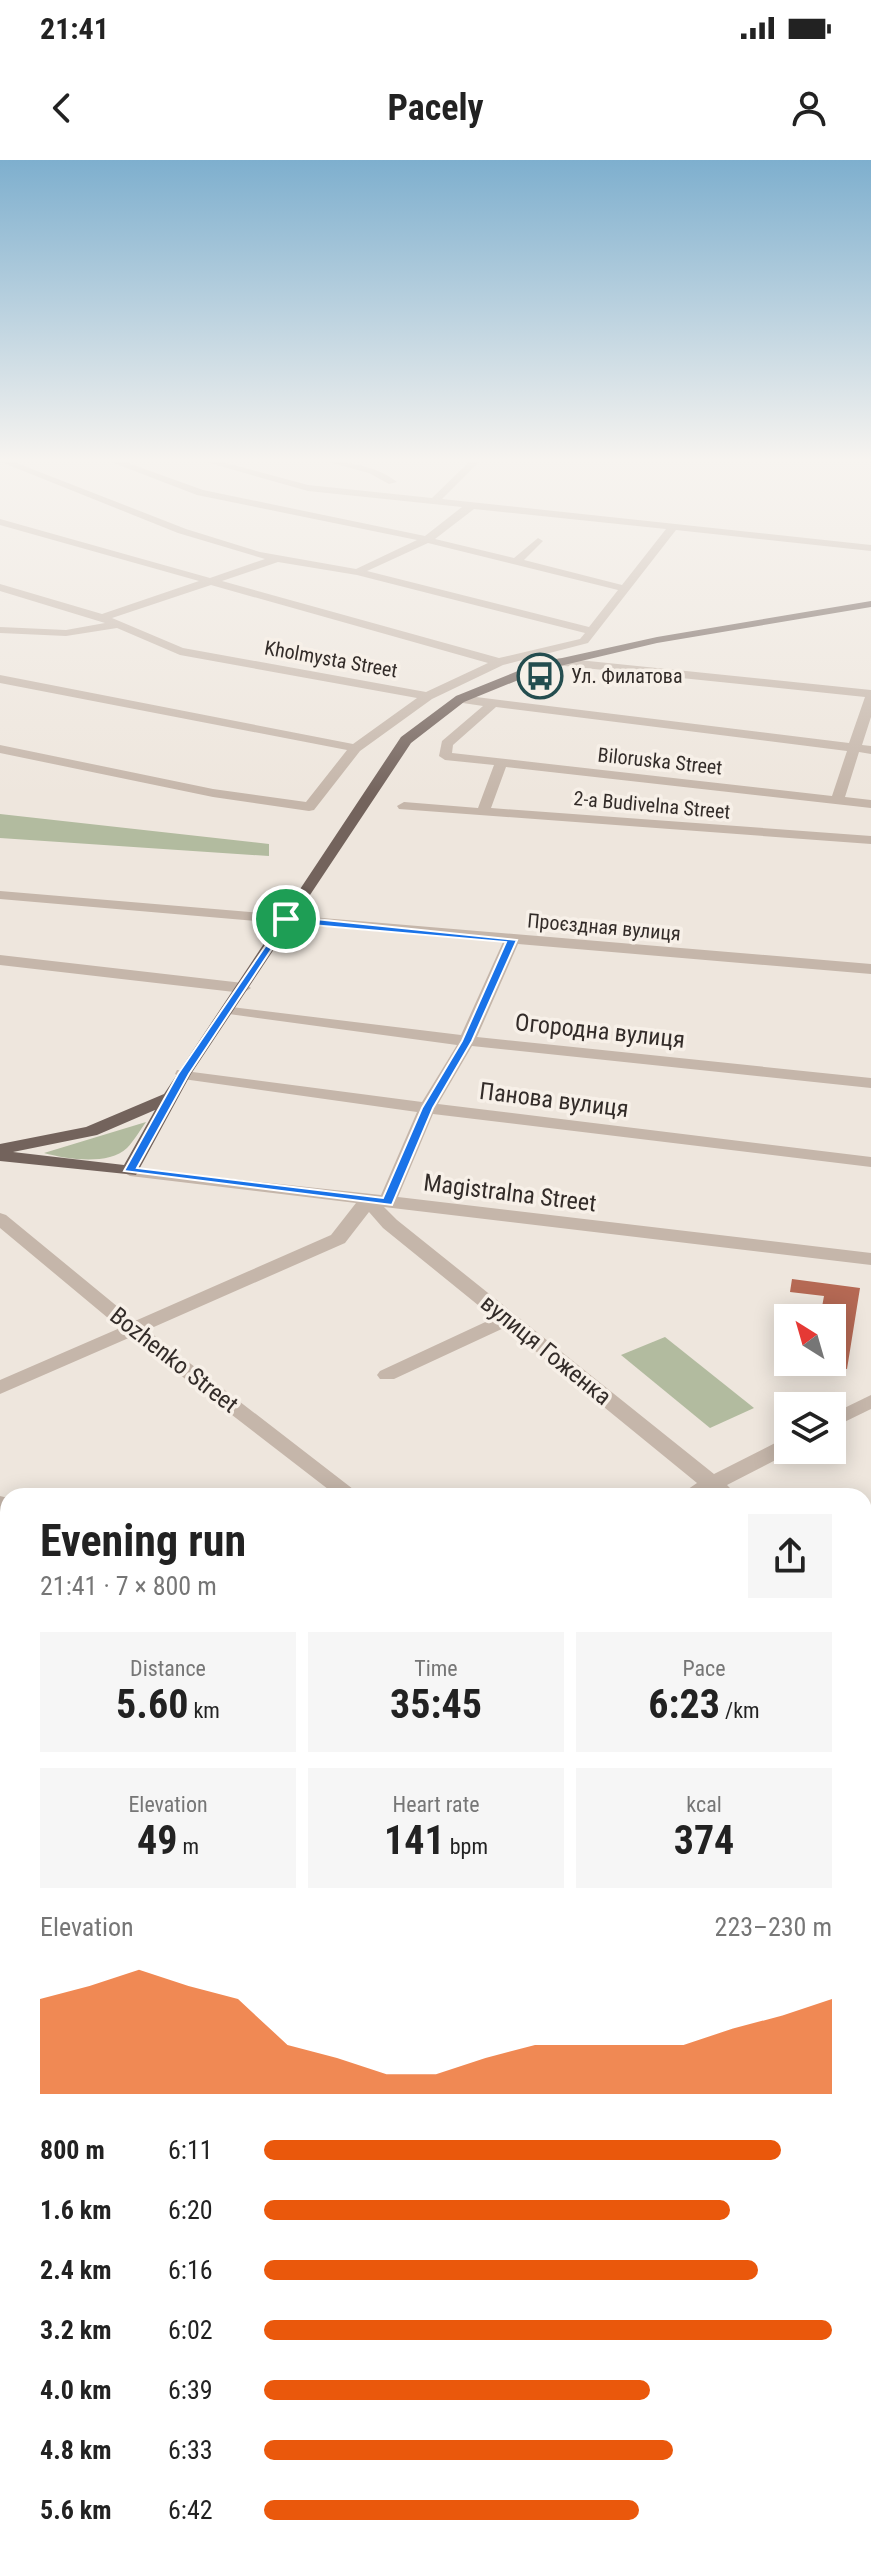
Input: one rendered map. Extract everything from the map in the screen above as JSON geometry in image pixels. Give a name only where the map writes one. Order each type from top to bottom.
[{"type":"main road","points":[[130,1171],[183,1074],[243,988],[396,751],[460,699],[509,676],[559,662],[657,640],[871,604]]},
{"type":"main road","points":[[0,1149],[91,1131],[171,1097]]},
{"type":"main road","name":"Magistralna Street","points":[[0,1156],[130,1171]]},
{"type":"street","points":[[188,574],[499,662]]},
{"type":"street","points":[[102,618],[239,574]]},
{"type":"street","points":[[364,574],[588,636]]},
{"type":"street","points":[[564,574],[626,589]]},
{"type":"street","points":[[559,662],[588,636],[638,574]]},
{"type":"street","name":"Kholmysta Street","points":[[0,587],[102,618],[180,651],[428,696]]},
{"type":"street","points":[[0,630],[66,633],[116,625]]},
{"type":"street","points":[[0,749],[213,793],[309,807],[355,748],[428,696],[499,662],[588,636]]},
{"type":"street","points":[[559,662],[871,696],[837,800]]},
{"type":"street","points":[[0,679],[355,748]]},
{"type":"street","points":[[0,691],[17,684]]},
{"type":"street","points":[[460,699],[871,750]]},
{"type":"street","name":"Biloruska Street","points":[[493,703],[447,744],[445,756],[871,804]]},
{"type":"street","points":[[483,812],[501,763]]},
{"type":"street","name":"2-a Budivelna Street","points":[[404,806],[871,840]]},
{"type":"street","name":"Проєздная вулиця","points":[[0,895],[871,969]]},
{"type":"street","points":[[0,1388],[338,1239],[378,1201],[467,1041],[512,940]]},
{"type":"street","points":[[0,960],[243,988]]},
{"type":"street","name":"Огородна вулиця","points":[[229,1009],[467,1041],[871,1083]]},
{"type":"street","name":"Панова вулиця","points":[[183,1074],[427,1108],[871,1162]]},
{"type":"street","name":"Magistralna Street","points":[[130,1171],[871,1259]]},
{"type":"street","name":"вулиця Гоженка","points":[[378,1201],[390,1224],[718,1488]]},
{"type":"street","name":"Bozhenko Street","points":[[0,1219],[134,1330],[341,1488]]},
{"type":"street","points":[[387,1375],[508,1319]]},
{"type":"street","points":[[846,1414],[871,1401]]},
{"type":"street","points":[[723,1488],[774,1454]]},
{"type":"green space","points":[[0,814],[269,844],[269,856],[0,838]]},
{"type":"green space","points":[[146,1122],[135,1139],[119,1154],[98,1159],[75,1159],[44,1153]]},
{"type":"green space","points":[[665,1337],[754,1408],[710,1428],[621,1355]]},
{"type":"building","points":[[792,1279],[860,1288],[847,1369],[846,1304],[823,1304],[824,1296],[790,1292]]},
{"type":"place","name":"Ул. Филатова","points":[[540,676]]},
{"type":"route","points":[[286,919],[512,940],[467,1041],[427,1108],[387,1202],[130,1171],[183,1074],[286,919]]}]
